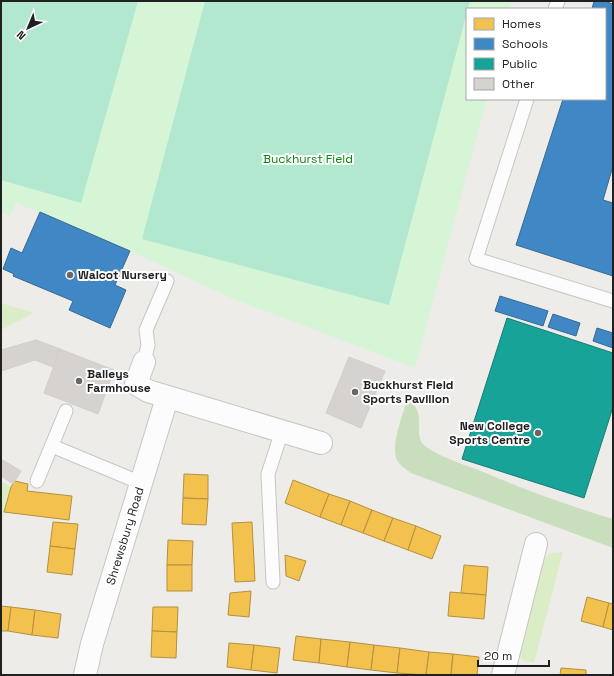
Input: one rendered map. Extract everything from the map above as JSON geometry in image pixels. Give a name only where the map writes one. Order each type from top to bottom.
[{"type":"street","points":[[144,362],[136,385],[148,392],[321,443]]},
{"type":"street","name":"Shrewsbury Road","points":[[85,675],[92,644],[167,398]]},
{"type":"street","points":[[503,675],[536,544]]},
{"type":"lane","points":[[527,100],[476,259],[613,301]]},
{"type":"lane","points":[[144,362],[148,345],[146,330],[167,281]]},
{"type":"lane","points":[[37,481],[66,411]]},
{"type":"lane","points":[[273,582],[268,474],[282,431]]},
{"type":"lane","points":[[52,446],[141,483]]},
{"type":"green space","name":"Buckhurst Field","points":[[1,1],[511,1],[509,8],[466,8],[466,100],[487,100],[415,368],[231,298],[130,251],[16,203],[10,216],[1,212]]},
{"type":"green space","points":[[1,1],[138,1],[81,203],[1,180]]},
{"type":"green space","points":[[205,1],[470,1],[468,8],[466,8],[466,16],[389,305],[142,239]]},
{"type":"green space","points":[[1,303],[34,313],[1,330]]},
{"type":"green space","points":[[407,400],[414,405],[417,411],[419,417],[420,437],[426,447],[450,460],[578,508],[613,519],[613,548],[411,473],[400,464],[395,454],[398,430]]},
{"type":"green space","points":[[1,481],[11,487],[1,529]]},
{"type":"green space","points":[[563,552],[534,663],[522,660],[519,654],[541,561],[552,553]]},
{"type":"building: Homes","points":[[184,474],[208,475],[208,499],[183,498]]},
{"type":"building: Homes","points":[[293,480],[329,494],[320,517],[285,503]]},
{"type":"building: Homes","points":[[15,481],[28,484],[27,491],[72,496],[69,520],[4,512],[11,487]]},
{"type":"building: Homes","points":[[329,494],[350,501],[341,525],[320,517]]},
{"type":"building: Homes","points":[[183,498],[208,499],[206,525],[182,524]]},
{"type":"building: Homes","points":[[350,501],[372,510],[363,533],[341,525]]},
{"type":"building: Homes","points":[[372,510],[393,518],[384,541],[363,533]]},
{"type":"building: Homes","points":[[393,518],[416,526],[408,550],[384,541]]},
{"type":"building: Homes","points":[[53,522],[78,524],[75,549],[50,546]]},
{"type":"building: Homes","points":[[252,522],[255,581],[235,582],[232,523]]},
{"type":"building: Homes","points":[[416,526],[441,536],[432,559],[408,550]]},
{"type":"building: Homes","points":[[168,540],[193,541],[192,565],[167,565]]},
{"type":"building: Homes","points":[[50,546],[75,549],[72,575],[47,572]]},
{"type":"building: Homes","points":[[285,555],[306,561],[299,581],[286,576]]},
{"type":"building: Homes","points":[[167,565],[192,565],[192,591],[167,591]]},
{"type":"building: Homes","points":[[464,565],[488,567],[486,595],[461,593]]},
{"type":"building: Homes","points":[[251,591],[249,617],[228,615],[230,593]]},
{"type":"building: Homes","points":[[450,592],[486,595],[484,619],[448,616]]},
{"type":"building: Homes","points":[[587,597],[609,603],[603,627],[581,621]]},
{"type":"building: Homes","points":[[609,603],[613,604],[613,630],[603,627]]},
{"type":"building: Homes","points":[[1,606],[11,607],[8,631],[1,631]]},
{"type":"building: Homes","points":[[11,607],[35,610],[32,635],[8,631]]},
{"type":"building: Homes","points":[[153,607],[178,607],[177,632],[152,631]]},
{"type":"building: Homes","points":[[35,610],[61,614],[58,638],[32,635]]},
{"type":"building: Homes","points":[[152,631],[177,632],[176,658],[151,657]]},
{"type":"building: Homes","points":[[296,636],[321,639],[319,663],[293,660]]},
{"type":"building: Homes","points":[[321,639],[350,642],[347,667],[319,663]]},
{"type":"building: Homes","points":[[350,642],[374,645],[371,670],[347,667]]},
{"type":"building: Homes","points":[[229,643],[254,645],[251,670],[227,667]]},
{"type":"building: Homes","points":[[254,645],[280,648],[277,673],[251,670]]},
{"type":"building: Homes","points":[[374,645],[400,648],[397,673],[371,670]]},
{"type":"building: Homes","points":[[400,648],[429,652],[426,675],[397,673]]},
{"type":"building: Homes","points":[[429,652],[453,654],[451,675],[426,675]]},
{"type":"building: Homes","points":[[453,654],[479,657],[477,675],[451,675]]},
{"type":"building: Homes","points":[[561,668],[586,670],[586,675],[560,675]]},
{"type":"building: Schools","points":[[594,1],[604,1],[613,4],[613,166],[603,200],[613,203],[613,276],[516,245],[563,100],[606,100],[606,8],[592,8]]},
{"type":"building: Schools","name":"Walcot Nursery","points":[[40,212],[130,251],[115,285],[126,290],[110,328],[69,310],[73,301],[13,276],[14,274],[3,269],[11,248],[22,253]]},
{"type":"building: Schools","points":[[500,296],[548,311],[543,326],[495,311]]},
{"type":"building: Schools","points":[[553,314],[580,323],[576,336],[548,327]]},
{"type":"building: Schools","points":[[597,328],[613,333],[613,348],[593,341]]},
{"type":"building: Public","name":"New College Sports Centre","points":[[507,318],[613,353],[613,407],[584,498],[462,459]]},
{"type":"building: Other","points":[[36,340],[60,349],[53,367],[35,360],[1,371],[1,350]]},
{"type":"building: Other","name":"Baileys Farmhouse","points":[[60,349],[114,370],[98,414],[44,393]]},
{"type":"building: Other","name":"Buckhurst Field Sports Pavilion","points":[[349,357],[385,371],[361,428],[326,413]]},
{"type":"building: Other","points":[[1,459],[21,471],[13,484],[1,476]]},
{"type":"place","name":"Walcot Nursery","points":[[70,275]]},
{"type":"place","name":"Baileys Farmhouse","points":[[79,381]]},
{"type":"place","name":"Buckhurst Field Sports Pavilion","points":[[355,392]]},
{"type":"place","name":"New College Sports Centre","points":[[538,433]]}]
